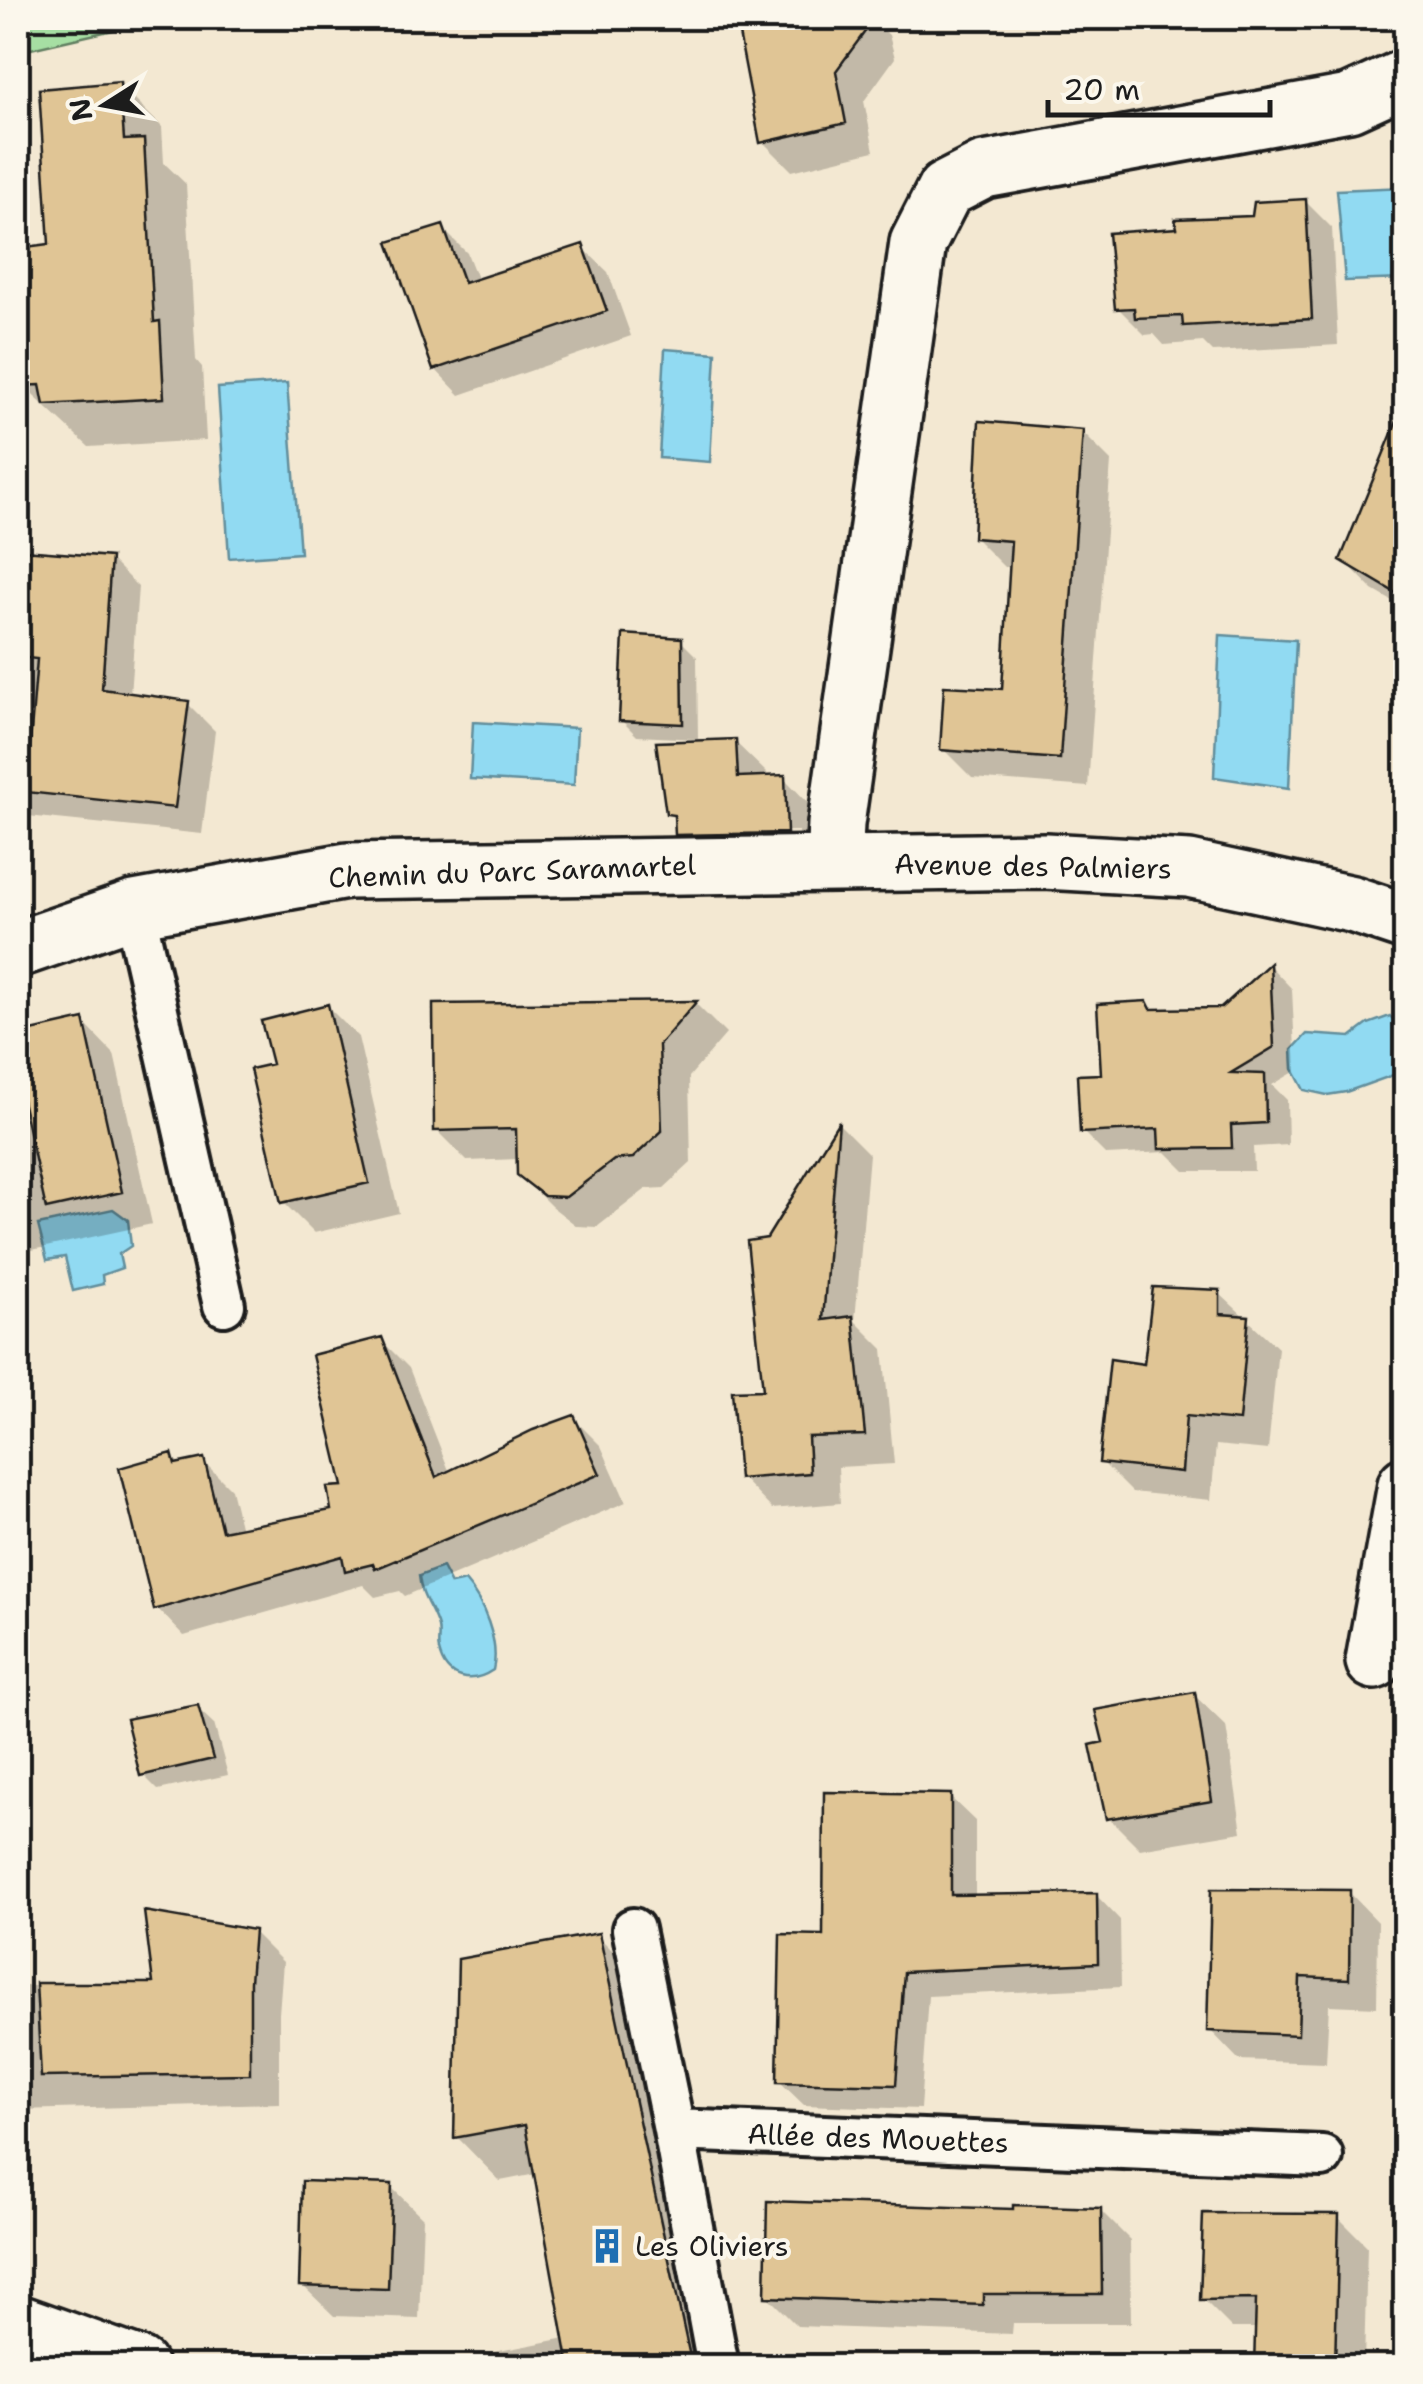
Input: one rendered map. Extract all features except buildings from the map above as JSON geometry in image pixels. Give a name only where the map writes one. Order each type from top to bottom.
[{"type":"street","points":[[834,864],[836,824],[918,243],[945,190],[984,170],[1350,103],[1406,77]]},
{"type":"street","name":"Avenue des Palmiers","points":[[834,864],[1046,861],[1188,869],[1352,904],[1406,922]]},
{"type":"street","name":"Chemin du Parc Saramartel","points":[[18,949],[134,909],[347,871],[834,864]]},
{"type":"street","points":[[1374,1661],[1406,1485]]},
{"type":"street","points":[[18,2323],[138,2366]]},
{"type":"lane","points":[[134,909],[224,1305]]},
{"type":"lane","points":[[634,1929],[718,2366]]},
{"type":"lane","name":"Allée des Mouettes","points":[[674,2130],[1322,2156]]},
{"type":"green space","points":[[18,18],[165,18],[18,52]]},
{"type":"water","points":[[1405,187],[1405,279],[1345,281],[1337,190]]},
{"type":"water","points":[[665,349],[716,353],[710,462],[659,458]]},
{"type":"water","points":[[287,383],[300,553],[229,558],[218,388]]},
{"type":"water","points":[[1220,635],[1296,640],[1289,788],[1214,777]]},
{"type":"water","points":[[473,722],[577,728],[574,785],[470,779]]},
{"type":"water","points":[[1390,1016],[1405,1032],[1405,1061],[1399,1073],[1346,1092],[1327,1095],[1304,1090],[1293,1069],[1292,1050],[1307,1034],[1351,1037],[1368,1024]]},
{"type":"water","points":[[113,1209],[128,1220],[131,1246],[119,1254],[122,1268],[102,1275],[103,1284],[73,1291],[65,1257],[47,1260],[38,1225]]},
{"type":"water","points":[[442,1567],[451,1584],[465,1581],[488,1622],[495,1659],[493,1670],[485,1675],[460,1677],[442,1661],[438,1627],[419,1576]]},
{"type":"place","name":"Les Oliviers","points":[[607,2246]]}]
